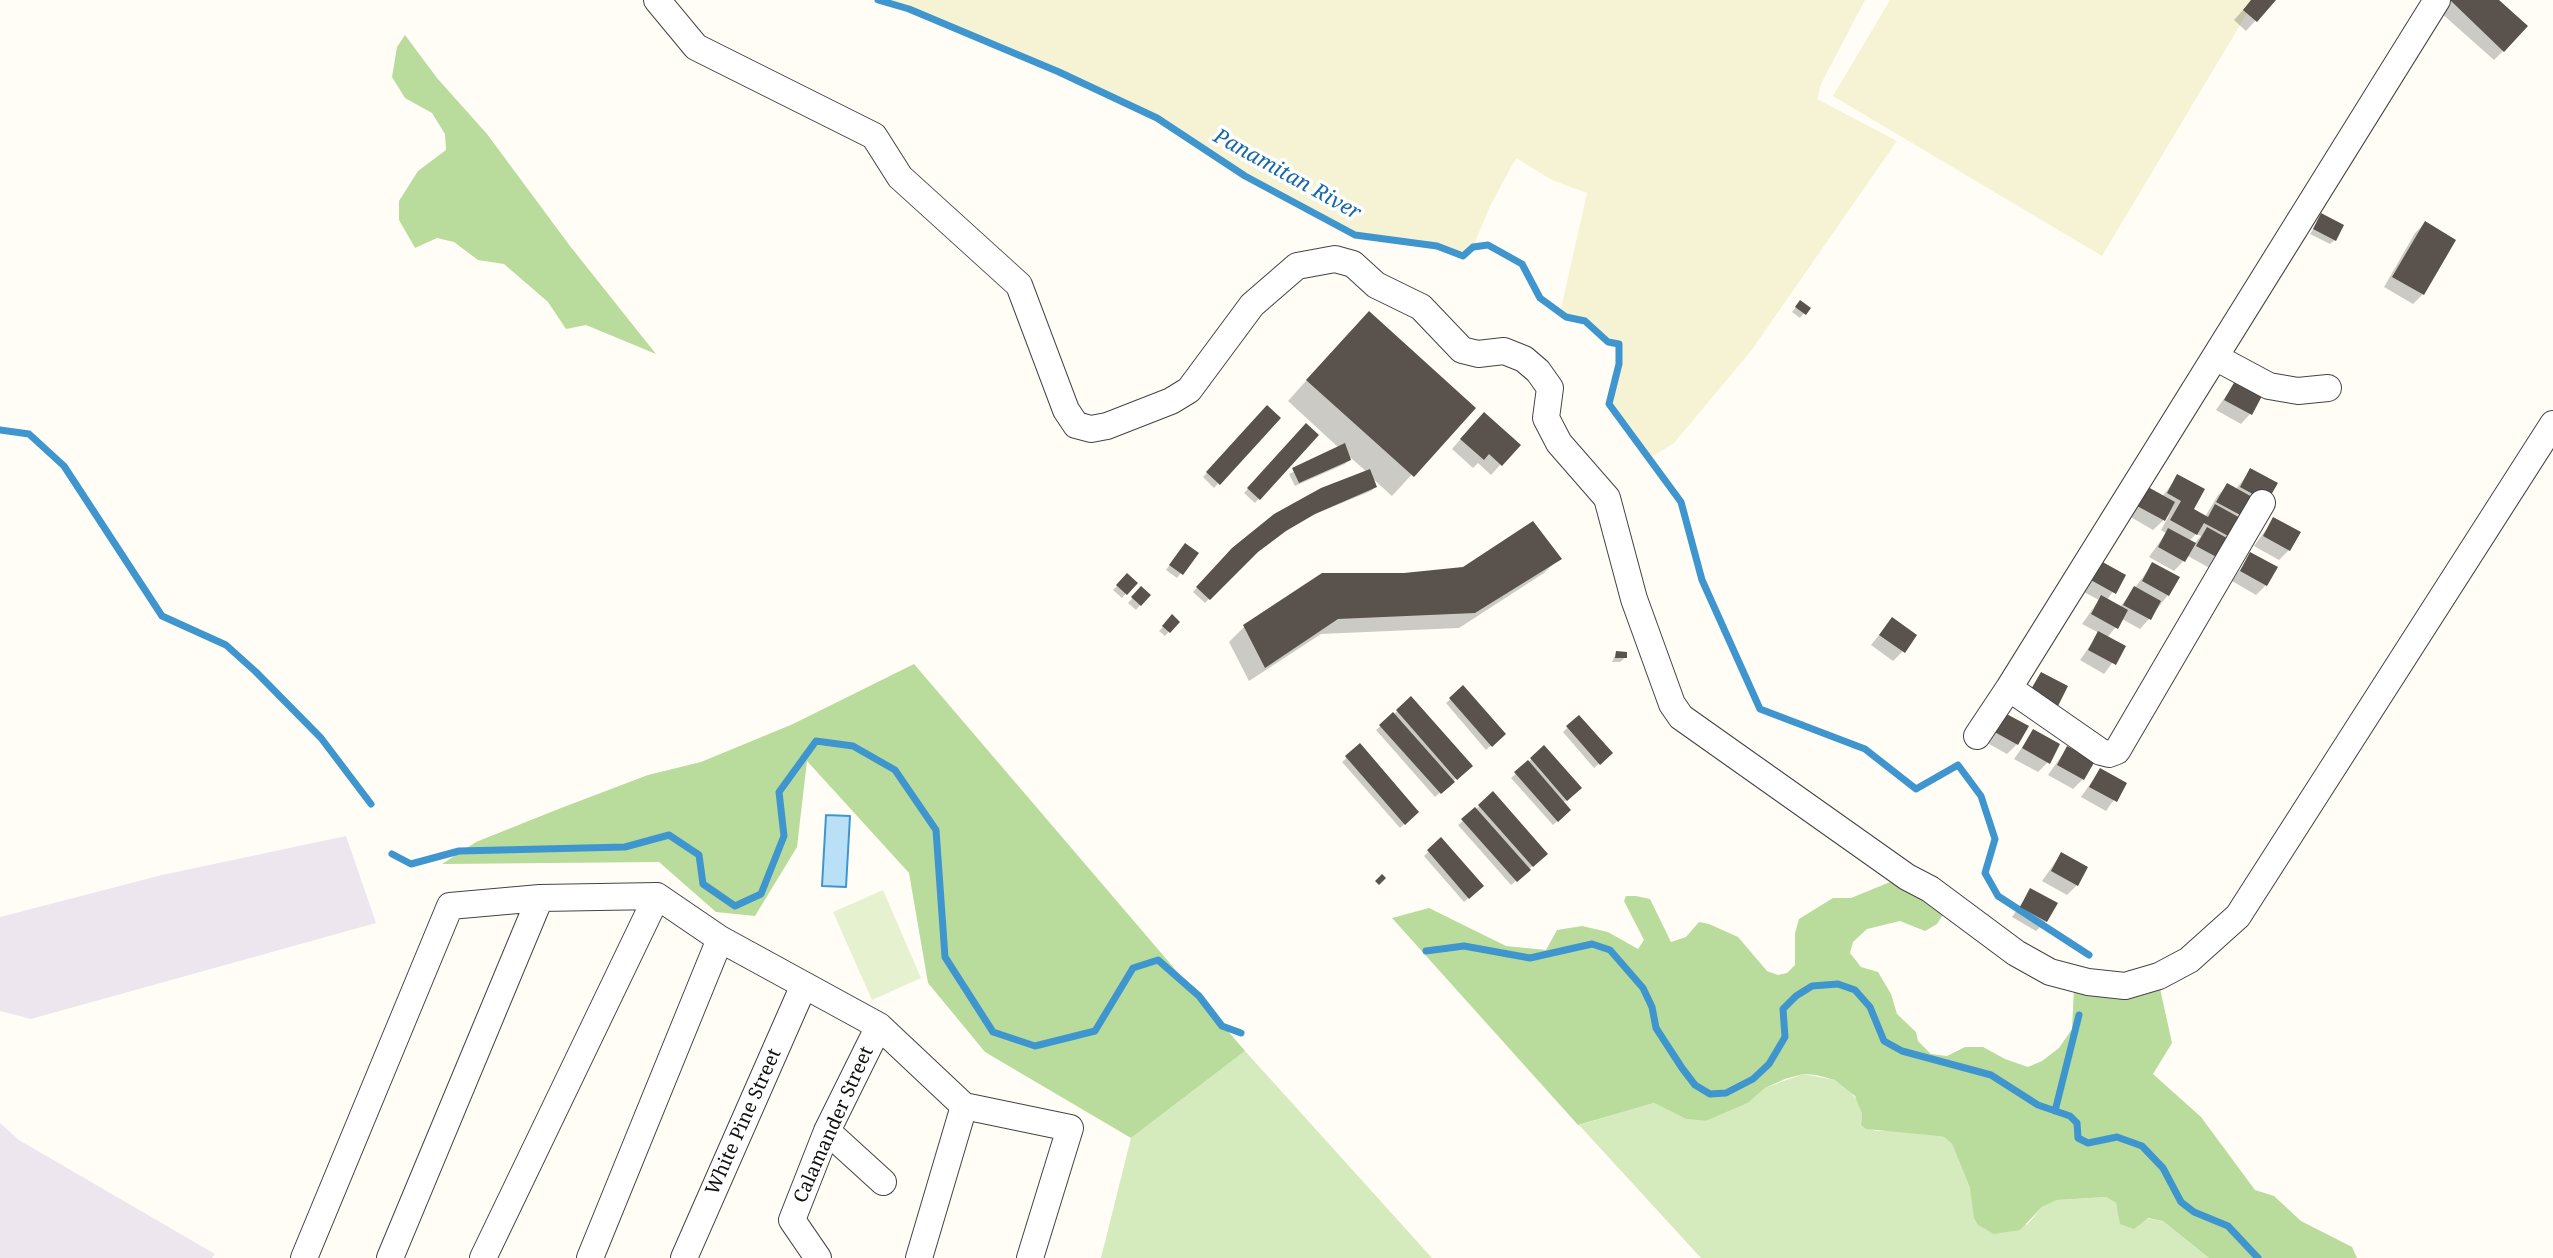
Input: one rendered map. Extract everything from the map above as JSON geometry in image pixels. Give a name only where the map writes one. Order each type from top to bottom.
[{"type":"street","points":[[657,0],[696,47],[874,136],[900,177],[1019,285],[1066,410],[1076,425],[1091,429],[1107,426],[1129,415],[1171,401],[1189,390],[1261,297],[1297,266],[1335,259],[1353,264],[1376,285],[1421,307],[1462,349],[1478,354],[1504,351],[1524,359],[1538,370],[1550,388],[1546,418],[1559,443],[1606,498],[1634,599],[1672,704],[1681,717],[1907,877],[1930,889],[2017,953],[2050,972],[2088,982],[2125,986],[2159,975],[2189,960],[2238,916],[2553,424]]},
{"type":"street","points":[[1977,736],[2437,0]]},
{"type":"street","points":[[2216,356],[2269,386],[2298,391],[2328,388]]},
{"type":"street","points":[[2009,688],[2101,751],[2109,754],[2117,751],[2262,503]]},
{"type":"street","points":[[484,1258],[657,896]]},
{"type":"street","points":[[304,1258],[450,906],[540,898],[657,896],[720,939],[879,1026],[964,1106],[1070,1128],[1030,1258]]},
{"type":"street","points":[[390,1258],[540,898]]},
{"type":"street","points":[[590,1258],[720,939]]},
{"type":"street","name":"White Pine Street","points":[[687,1257],[804,985]]},
{"type":"street","name":"Calamander Street","points":[[818,1258],[792,1220],[827,1131],[879,1026]]},
{"type":"street","points":[[919,1258],[964,1106]]},
{"type":"street","points":[[827,1131],[883,1182]]},
{"type":"shaded area","points":[[878,0],[1865,0],[1821,84],[1817,99],[1897,141],[1751,351],[1674,443],[1650,458],[1609,404],[1619,364],[1619,344],[1608,342],[1585,321],[1560,313],[1587,193],[1552,180],[1516,158],[1490,206],[1473,247],[1463,256],[1437,246],[1355,235],[1245,176],[1157,118],[1059,72],[909,9]]},
{"type":"shaded area","points":[[1890,0],[2255,0],[2102,256],[1833,96]]},
{"type":"shaded area","points":[[346,836],[376,923],[31,1019],[0,1011],[0,917],[162,875]]},
{"type":"shaded area","points":[[0,1123],[19,1140],[215,1254],[212,1258],[0,1258]]},
{"type":"green space","points":[[405,35],[437,78],[487,134],[570,246],[656,354],[586,325],[566,329],[548,302],[504,264],[478,260],[454,242],[437,238],[415,248],[399,220],[399,201],[418,171],[446,150],[445,134],[432,113],[405,98],[392,77],[397,47]]},
{"type":"green space","points":[[914,664],[1245,1051],[1131,1138],[985,1052],[928,983],[909,873],[807,761],[797,847],[755,916],[716,912],[659,862],[442,864],[476,842],[561,808],[648,775],[701,762],[793,724]]},
{"type":"green space","points":[[1900,878],[1944,913],[1937,924],[1925,931],[1900,921],[1867,929],[1853,942],[1850,953],[1861,967],[1878,972],[1891,994],[1897,1014],[1916,1032],[1918,1041],[1931,1054],[1947,1056],[1965,1047],[1983,1047],[2028,1067],[2042,1061],[2059,1048],[2072,1029],[2074,989],[2159,984],[2172,1043],[2153,1074],[2201,1117],[2255,1190],[2274,1196],[2301,1221],[2352,1247],[2357,1258],[2209,1258],[2163,1221],[2148,1218],[2134,1229],[2120,1224],[2116,1203],[2106,1197],[2057,1200],[2042,1207],[2020,1230],[1994,1234],[1978,1225],[1974,1218],[1970,1188],[1952,1144],[1944,1137],[1866,1129],[1861,1125],[1862,1114],[1855,1096],[1835,1080],[1816,1075],[1803,1074],[1785,1079],[1765,1088],[1748,1103],[1706,1121],[1686,1119],[1654,1103],[1578,1125],[1392,918],[1429,908],[1506,946],[1546,950],[1557,930],[1582,926],[1608,932],[1638,949],[1644,940],[1624,901],[1626,896],[1636,896],[1650,899],[1671,942],[1686,937],[1699,922],[1709,924],[1738,937],[1767,971],[1778,975],[1787,973],[1795,965],[1795,933],[1799,919],[1833,898],[1851,898]]},
{"type":"green space","points":[[883,890],[921,978],[872,1000],[833,912]]},
{"type":"green space","points":[[1245,1051],[1432,1258],[1101,1258],[1131,1138]]},
{"type":"green space","points":[[1803,1074],[1835,1080],[1847,1088],[1858,1101],[1862,1114],[1861,1125],[1876,1131],[1904,1131],[1944,1137],[1952,1144],[1970,1188],[2027,1225],[2042,1207],[2057,1200],[2106,1197],[2116,1203],[2119,1214],[2163,1221],[2209,1258],[1701,1258],[1579,1125],[1654,1103],[1686,1119],[1706,1121],[1748,1103],[1765,1088]]},
{"type":"water","points":[[826,815],[850,816],[846,887],[822,886]]},
{"type":"building","points":[[2251,0],[2276,0],[2257,22],[2243,10]]},
{"type":"building","points":[[2450,0],[2499,0],[2528,26],[2504,52]]},
{"type":"building","points":[[2321,213],[2344,225],[2336,241],[2313,229]]},
{"type":"building","points":[[2425,221],[2456,240],[2424,295],[2392,277]]},
{"type":"building","points":[[1800,300],[1811,308],[1806,315],[1795,307]]},
{"type":"building","points":[[1369,311],[1476,408],[1414,477],[1306,380]]},
{"type":"building","points":[[2235,381],[2262,396],[2252,415],[2224,400]]},
{"type":"building","points":[[1267,405],[1281,418],[1220,485],[1206,472]]},
{"type":"building","points":[[1484,412],[1521,445],[1502,466],[1489,454],[1484,460],[1460,439]]},
{"type":"building","points":[[1306,423],[1319,435],[1260,500],[1247,488]]},
{"type":"building","points":[[1345,443],[1351,460],[1299,483],[1292,468]]},
{"type":"building","points":[[2250,468],[2278,483],[2267,502],[2240,487]]},
{"type":"building","points":[[1370,469],[1377,487],[1315,514],[1286,531],[1258,552],[1210,600],[1196,587],[1232,548],[1274,514],[1321,488]]},
{"type":"building","points":[[2177,474],[2205,489],[2194,509],[2208,517],[2215,504],[2242,519],[2232,538],[2204,523],[2197,535],[2170,520],[2181,501],[2167,493]]},
{"type":"building","points":[[2227,483],[2254,498],[2244,517],[2216,502]]},
{"type":"building","points":[[2148,487],[2175,502],[2165,521],[2137,506]]},
{"type":"building","points":[[2273,517],[2301,532],[2290,551],[2263,536]]},
{"type":"building","points":[[1533,521],[1562,559],[1475,613],[1338,619],[1265,668],[1243,625],[1322,573],[1404,573],[1463,567]]},
{"type":"building","points":[[2207,527],[2234,542],[2224,561],[2196,546]]},
{"type":"building","points":[[2168,528],[2196,543],[2185,562],[2158,547]]},
{"type":"building","points":[[1185,543],[1199,553],[1183,575],[1169,565]]},
{"type":"building","points":[[2250,552],[2278,567],[2267,586],[2240,571]]},
{"type":"building","points":[[2099,560],[2126,575],[2116,594],[2089,579]]},
{"type":"building","points":[[2152,562],[2180,577],[2169,596],[2142,581]]},
{"type":"building","points":[[1127,573],[1138,583],[1127,595],[1116,585]]},
{"type":"building","points":[[1141,586],[1151,595],[1141,606],[1131,597]]},
{"type":"building","points":[[2134,586],[2161,601],[2151,620],[2123,605]]},
{"type":"building","points":[[2101,595],[2128,610],[2118,629],[2091,614]]},
{"type":"building","points":[[1172,614],[1180,622],[1170,633],[1162,626]]},
{"type":"building","points":[[1892,617],[1917,635],[1905,653],[1879,635]]},
{"type":"building","points":[[2098,631],[2126,646],[2116,665],[2088,650]]},
{"type":"building","points":[[1616,651],[1627,652],[1627,658],[1615,658]]},
{"type":"building","points":[[2041,672],[2068,686],[2058,706],[2030,691]]},
{"type":"building","points":[[1463,685],[1506,734],[1492,747],[1449,698]]},
{"type":"building","points":[[1411,696],[1473,766],[1457,780],[1396,710]]},
{"type":"building","points":[[2001,711],[2029,726],[2018,745],[1991,730]]},
{"type":"building","points":[[1393,712],[1455,782],[1441,794],[1379,725]]},
{"type":"building","points":[[1579,715],[1613,753],[1600,765],[1566,726]]},
{"type":"building","points":[[2033,729],[2060,744],[2050,764],[2022,748]]},
{"type":"building","points":[[1360,743],[1419,812],[1405,825],[1345,756]]},
{"type":"building","points":[[1544,745],[1582,788],[1567,801],[1530,758]]},
{"type":"building","points":[[2067,746],[2095,761],[2084,780],[2057,765]]},
{"type":"building","points":[[1528,760],[1571,810],[1558,822],[1514,772]]},
{"type":"building","points":[[2100,768],[2127,783],[2117,802],[2089,787]]},
{"type":"building","points":[[1493,791],[1548,854],[1533,867],[1478,805]]},
{"type":"building","points":[[1475,807],[1531,870],[1517,882],[1461,819]]},
{"type":"building","points":[[1441,837],[1484,886],[1469,899],[1427,850]]},
{"type":"building","points":[[2061,852],[2088,867],[2078,886],[2051,871]]},
{"type":"building","points":[[1382,874],[1386,878],[1379,885],[1375,881]]},
{"type":"building","points":[[2030,888],[2058,903],[2047,922],[2020,907]]},
{"type":"waterway","name":"Panamitan River","points":[[878,0],[909,9],[1059,72],[1157,118],[1245,176],[1355,235],[1437,246],[1463,256],[1473,247],[1488,245],[1522,264],[1540,298],[1566,317],[1585,321],[1608,342],[1619,344],[1619,364],[1609,404],[1681,502],[1702,580],[1760,709],[1865,749],[1916,789],[1958,765],[1981,796],[1995,839],[1985,873],[1998,896],[2089,955]]},
{"type":"waterway","points":[[0,430],[29,434],[64,466],[162,616],[226,645],[321,738],[371,804]]},
{"type":"waterway","points":[[392,854],[411,864],[459,851],[625,847],[669,835],[699,855],[703,884],[735,906],[761,894],[784,836],[779,792],[816,741],[853,746],[895,770],[936,830],[945,957],[993,1032],[1035,1046],[1095,1031],[1133,968],[1158,960],[1199,996],[1222,1026],[1241,1033]]},
{"type":"waterway","name":"Panamitan River","points":[[1426,951],[1464,946],[1530,958],[1592,944],[1610,950],[1643,988],[1652,1007],[1656,1028],[1682,1068],[1695,1085],[1710,1094],[1726,1093],[1753,1079],[1769,1064],[1785,1037],[1783,1009],[1796,996],[1812,986],[1838,984],[1855,990],[1870,1007],[1884,1041],[1902,1051],[1991,1075],[2038,1105],[2070,1116],[2077,1123],[2078,1138],[2088,1143],[2117,1137],[2142,1146],[2163,1168],[2181,1202],[2194,1212],[2228,1226],[2258,1258]]},
{"type":"waterway","name":"Panamitan River","points":[[2055,1111],[2079,1015]]}]
